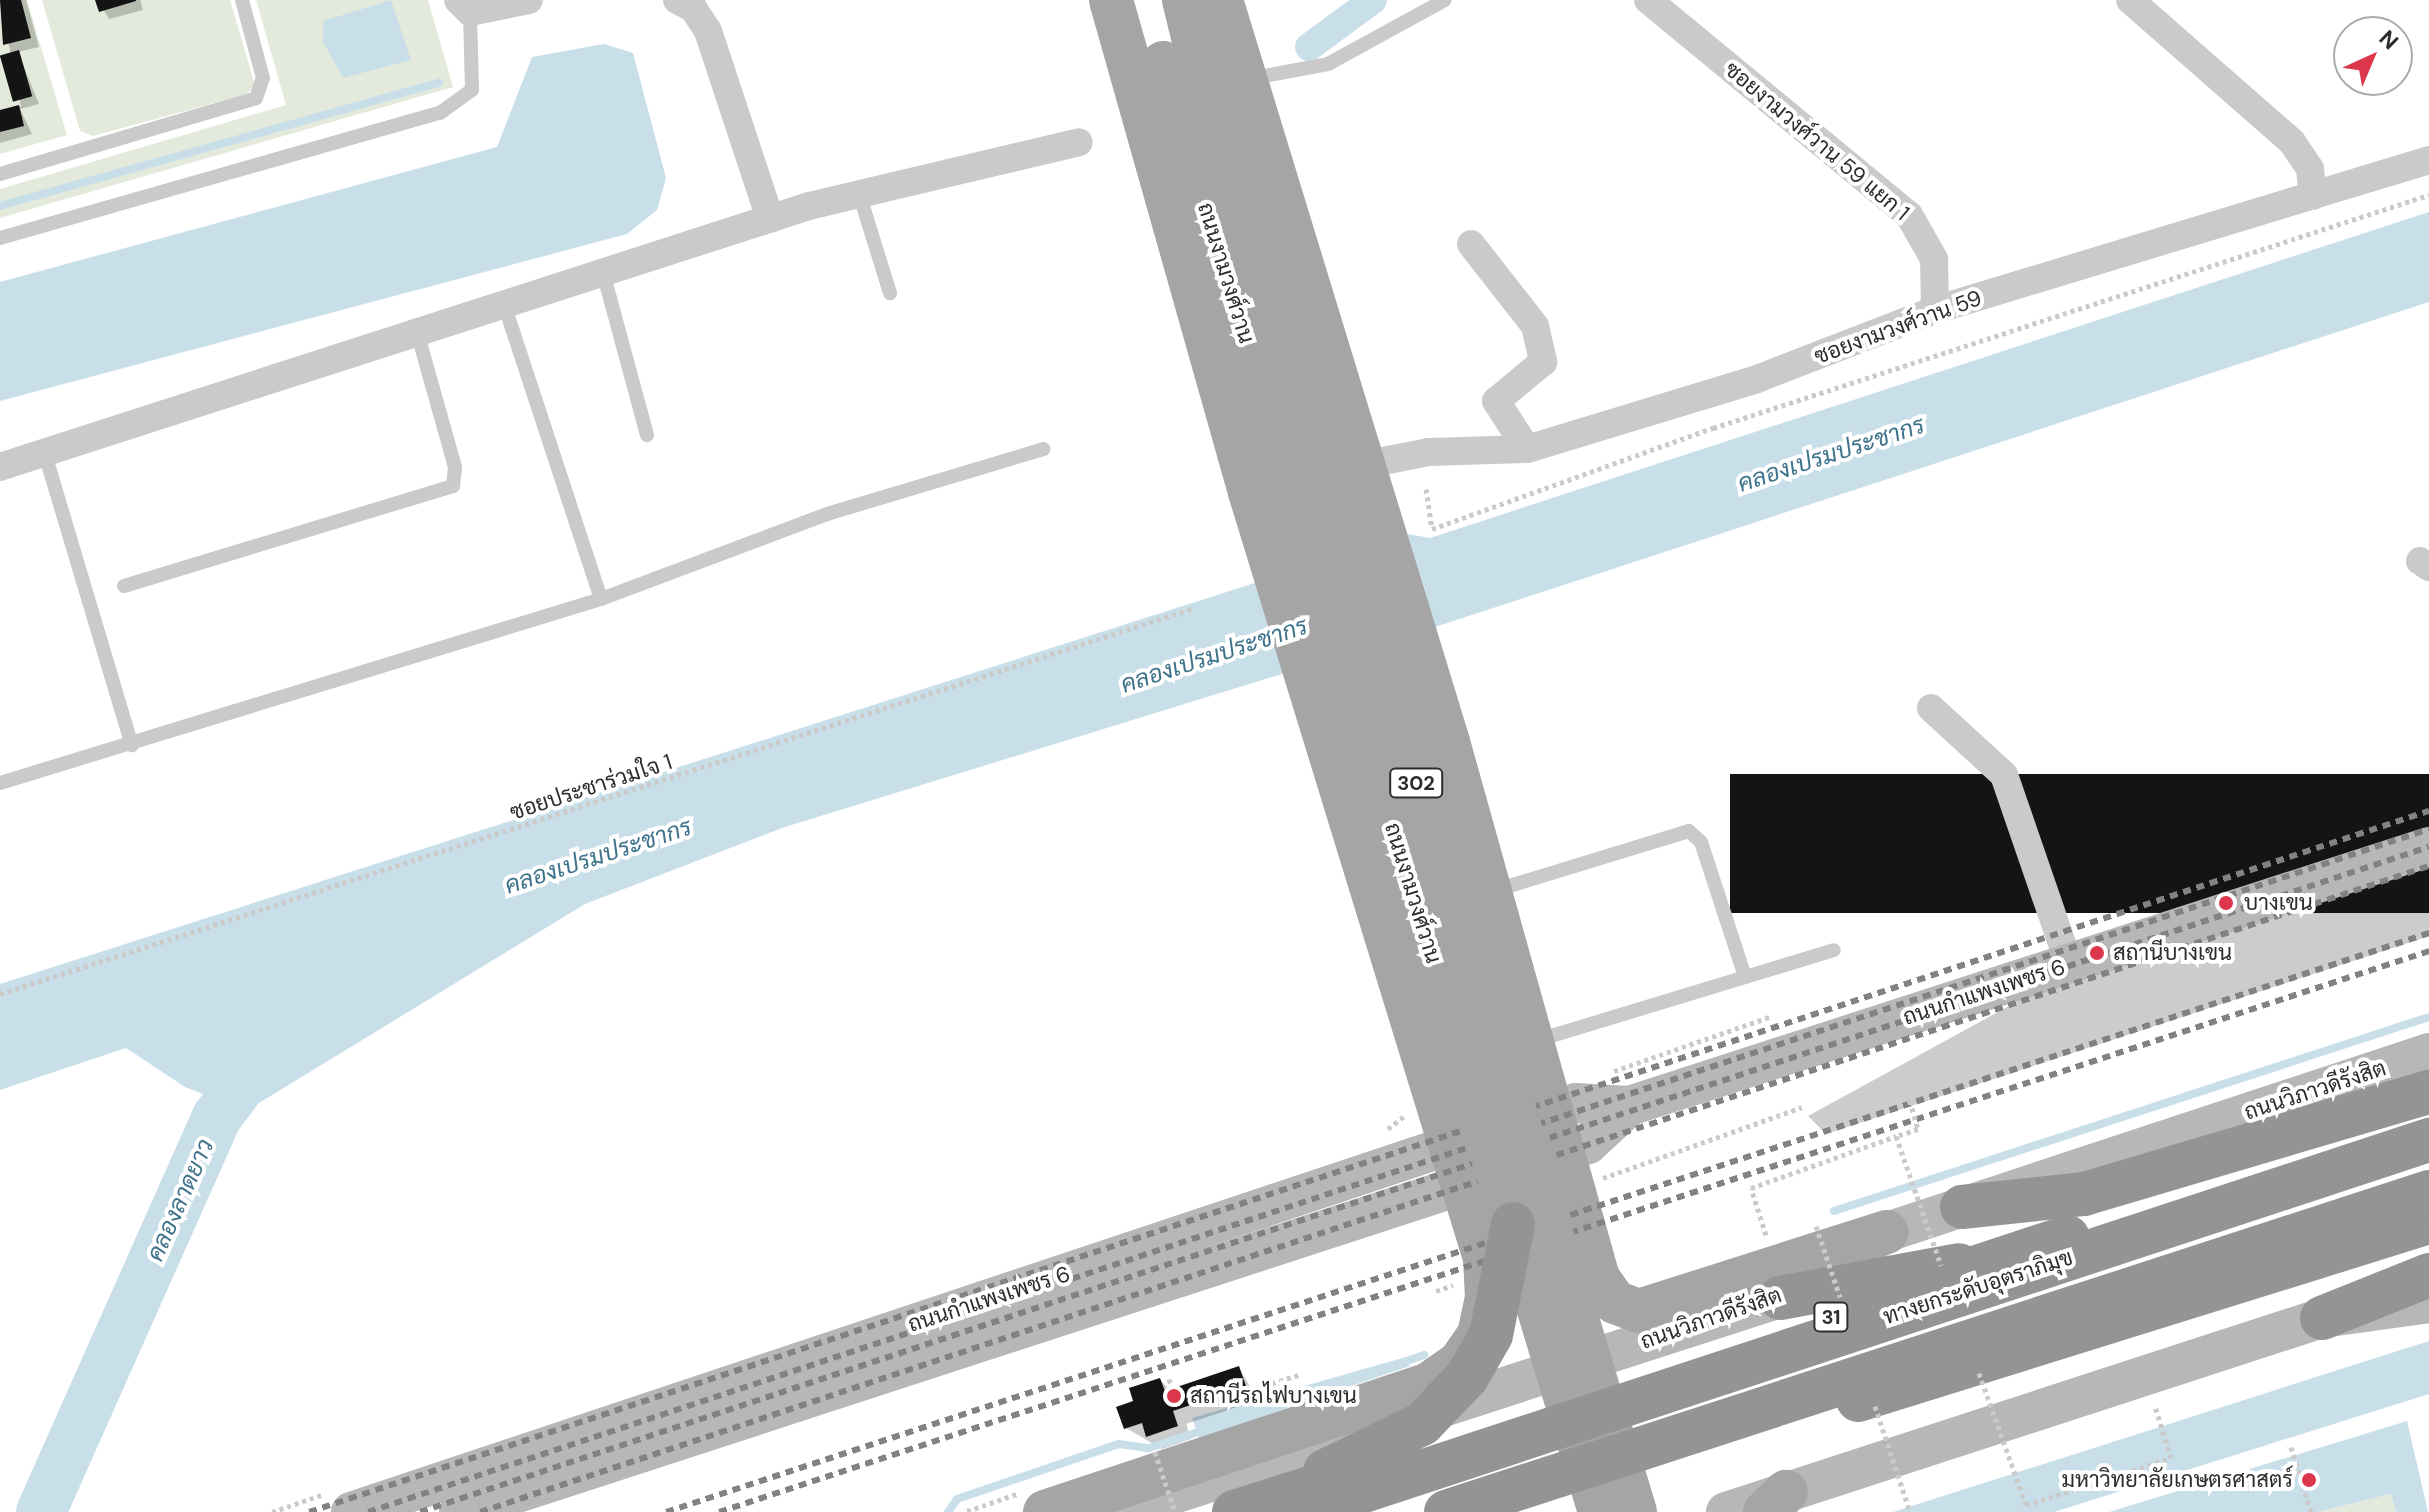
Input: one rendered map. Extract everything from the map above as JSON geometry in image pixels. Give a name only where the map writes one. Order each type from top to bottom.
[{"type":"highway","points":[[1943,1199],[2084,1194],[2429,1092]]},
{"type":"highway","name":"ถนนวิภาวดีรังสิต","points":[[1234,1512],[1999,1258],[2429,1125]]},
{"type":"highway","name":"ทางยกระดับอุตราภิมุข","points":[[1300,1512],[2429,1140]]},
{"type":"highway","points":[[1446,1512],[2429,1192]]},
{"type":"highway","points":[[1516,1512],[2429,1222]]},
{"type":"highway","points":[[1207,1512],[1374,1453],[1422,1424],[1467,1377],[1491,1335],[1513,1224]]},
{"type":"highway","points":[[1780,1298],[1999,1258]]},
{"type":"highway","points":[[2322,1318],[2429,1275]]},
{"type":"main road","points":[[1045,1512],[1429,1384],[1460,1362],[1479,1335],[1487,1298],[1485,1258],[1397,986],[1335,778],[1250,492],[1111,0]]},
{"type":"main road","name":"ถนนงามวงศ์วาน","points":[[1137,0],[1180,58],[1635,1512]]},
{"type":"main road","name":"ถนนงามวงศ์วาน","points":[[1184,0],[1180,58],[1513,1224],[1600,1512]]},
{"type":"main road","points":[[1221,0],[1248,79],[1448,742],[1504,956],[1598,1278],[1615,1302],[1639,1311],[1898,1214]]},
{"type":"main road","points":[[1397,986],[1422,1031],[1439,1040],[1503,1017],[1504,956]]},
{"type":"street","points":[[464,6],[529,0]]},
{"type":"street","points":[[677,0],[693,8],[708,31],[770,219]]},
{"type":"street","name":"ซอยงามวงศ์วาน 59 แยก 1","points":[[1648,0],[1909,215],[1934,259],[1935,310]]},
{"type":"street","points":[[2130,0],[2292,142],[2310,169],[2313,196]]},
{"type":"street","points":[[0,467],[770,219],[859,193],[1079,142]]},
{"type":"street","name":"ซอยงามวงศ์วาน 59","points":[[1363,465],[1429,452],[1527,449],[1757,379],[1935,310],[2429,160]]},
{"type":"street","points":[[1471,244],[1535,326],[1543,362],[1496,401],[1527,449]]},
{"type":"street","points":[[1931,708],[2004,775],[2069,964]]},
{"type":"street","name":"ถนนกำแพงเพชร 6","points":[[351,1512],[1549,1111],[1576,1103],[1629,1106],[2429,847]]},
{"type":"street","name":"ถนนวิภาวดีรังสิต","points":[[1118,1512],[1780,1298],[1898,1214],[2429,1053]]},
{"type":"street","name":"ถนนกำแพงเพชร 6","points":[[459,1512],[1588,1144],[1629,1106]]},
{"type":"street","points":[[1726,1512],[1775,1502],[2322,1318],[2429,1303]]},
{"type":"lane","points":[[0,174],[256,98],[263,78],[242,0]]},
{"type":"lane","points":[[1248,79],[1328,64],[1445,0]]},
{"type":"lane","points":[[0,238],[440,113],[472,90],[464,6]]},
{"type":"lane","points":[[859,193],[890,293]]},
{"type":"lane","points":[[603,272],[647,435]]},
{"type":"lane","points":[[504,304],[601,599]]},
{"type":"lane","points":[[124,586],[453,486],[455,467],[417,332]]},
{"type":"lane","points":[[0,783],[601,599],[827,514],[1043,449]]},
{"type":"lane","points":[[45,454],[132,745]]},
{"type":"lane","points":[[1488,892],[1689,831],[1701,842],[1745,977]]},
{"type":"lane","points":[[1530,1042],[1834,950]]},
{"type":"path","points":[[1426,489],[1432,529],[1713,428],[2429,195]]},
{"type":"path","name":"ซอยประชาร่วมใจ 1","points":[[0,994],[1191,609]]},
{"type":"path","points":[[1634,1064],[1772,1016]]},
{"type":"path","points":[[1669,1155],[1802,1107]]},
{"type":"path","points":[[1754,1247],[1769,1242],[1751,1188],[1896,1136]]},
{"type":"path","points":[[1898,1214],[1943,1199]]},
{"type":"path","points":[[1806,1223],[1820,1218]]},
{"type":"path","points":[[1767,1235],[1780,1231]]},
{"type":"path","points":[[1180,1412],[1302,1374]]},
{"type":"path","points":[[1169,1379],[1190,1441]]},
{"type":"path","points":[[2026,1505],[2171,1458],[2165,1436]]},
{"type":"path","points":[[2291,1450],[2311,1512]]},
{"type":"path","points":[[1155,1452],[1175,1512]]},
{"type":"green space","points":[[0,0],[27,0],[67,135],[0,154]]},
{"type":"green space","points":[[42,0],[230,0],[255,85],[247,94],[93,136],[80,131]]},
{"type":"green space","points":[[256,0],[428,0],[453,87],[0,218],[0,189],[286,105]]},
{"type":"green space","points":[[2391,1494],[2396,1512],[2318,1512]]},
{"type":"water","points":[[391,0],[411,60],[343,78],[323,42],[323,21]]},
{"type":"water","points":[[604,44],[633,53],[666,178],[657,210],[627,234],[0,401],[0,282],[497,147],[532,57]]},
{"type":"water","name":"คลองเปรมประชากร","points":[[2429,212],[2429,302],[1438,626],[785,827],[585,904],[246,1111],[185,1087],[126,1048],[0,1090],[0,984],[1408,534],[1430,538]]},
{"type":"water","points":[[2429,1341],[2429,1394],[2054,1512],[1893,1512]]},
{"type":"water","points":[[1406,1357],[1410,1366],[1199,1438],[1192,1418]]},
{"type":"water","name":"มหาวิทยาลัยเกษตรศาสตร์","points":[[2407,1421],[2428,1512],[2396,1512],[2391,1494],[2318,1512],[2109,1512]]},
{"type":"building","points":[[0,0],[21,0],[31,38],[3,45]]},
{"type":"building","points":[[95,0],[136,0],[136,1],[99,12]]},
{"type":"building","points":[[19,50],[32,96],[13,102],[0,55]]},
{"type":"building","points":[[19,105],[24,126],[0,132],[0,110]]},
{"type":"building","points":[[1730,774],[2429,774],[2429,913],[1730,913]]},
{"type":"building","name":"สถานีรถไฟบางเขน","points":[[1239,1366],[1246,1386],[1173,1411],[1178,1426],[1146,1437],[1142,1423],[1124,1429],[1116,1407],[1133,1401],[1129,1388],[1160,1378],[1165,1391]]},
{"type":"waterway","points":[[1309,47],[1373,0]]},
{"type":"waterway","points":[[0,206],[439,83]]},
{"type":"waterway","points":[[1834,1211],[2429,1017]]},
{"type":"waterway","name":"คลองลาดยาว","points":[[41,1512],[217,1117],[268,1049]]},
{"type":"waterway","points":[[1398,1364],[1424,1355]]},
{"type":"waterway","points":[[948,1512],[957,1499],[1119,1444],[1149,1448],[1207,1429]]},
{"type":"railway","points":[[309,1512],[2429,811]]},
{"type":"railway","points":[[368,1512],[2429,829]]},
{"type":"railway","points":[[420,1512],[2429,847]]},
{"type":"railway","points":[[480,1512],[2429,866]]},
{"type":"railway","points":[[666,1512],[2429,933]]},
{"type":"railway","points":[[719,1512],[2429,951]]},
{"type":"place","name":"บางเขน","points":[[2226,903]]},
{"type":"place","name":"สถานีบางเขน","points":[[2097,953]]},
{"type":"place","name":"สถานีรถไฟบางเขน","points":[[1174,1396]]},
{"type":"place","name":"มหาวิทยาลัยเกษตรศาสตร์","points":[[2309,1480]]}]
